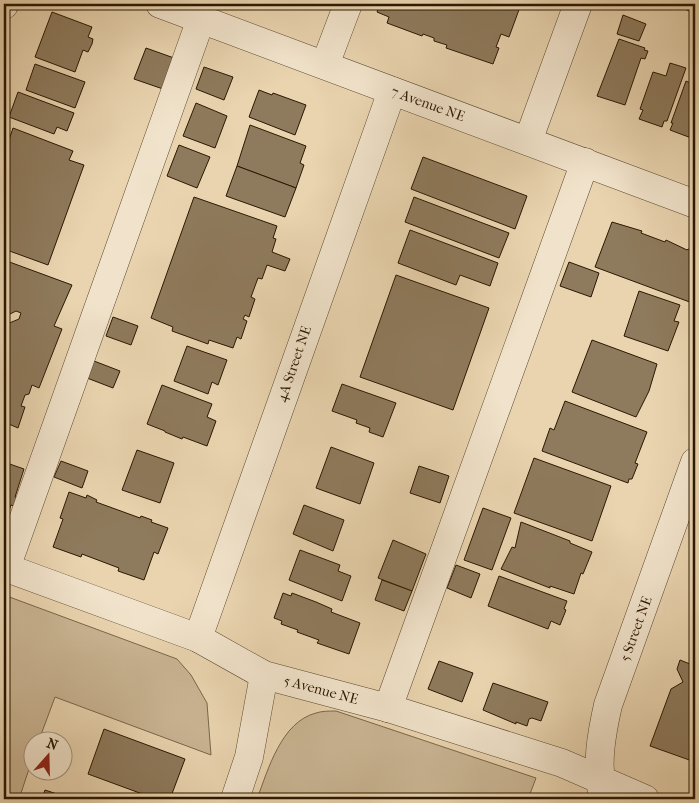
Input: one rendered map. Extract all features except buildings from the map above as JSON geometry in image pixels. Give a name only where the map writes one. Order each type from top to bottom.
[{"type":"street","name":"7 Avenue NE","points":[[160,4],[695,204]]},
{"type":"street","points":[[324,65],[348,4]]},
{"type":"street","points":[[528,141],[578,4]]},
{"type":"street","points":[[5,567],[201,19]]},
{"type":"street","name":"4A Street NE","points":[[198,638],[392,91]]},
{"type":"street","points":[[388,708],[585,162]]},
{"type":"street","name":"5 Street NE","points":[[602,789],[600,738],[608,705],[695,462]]},
{"type":"street","name":"5 Avenue NE","points":[[5,567],[198,638],[264,675],[388,708],[562,763],[602,789],[645,799]]},
{"type":"street","points":[[235,799],[249,757],[264,675]]},
{"type":"shaded area","points":[[4,595],[177,659],[191,675],[207,703],[211,755],[55,697],[43,730],[22,730],[22,780],[25,780],[19,799],[4,799]]},
{"type":"shaded area","points":[[336,711],[536,778],[528,799],[257,799],[271,761],[294,726],[304,718],[316,713]]}]
